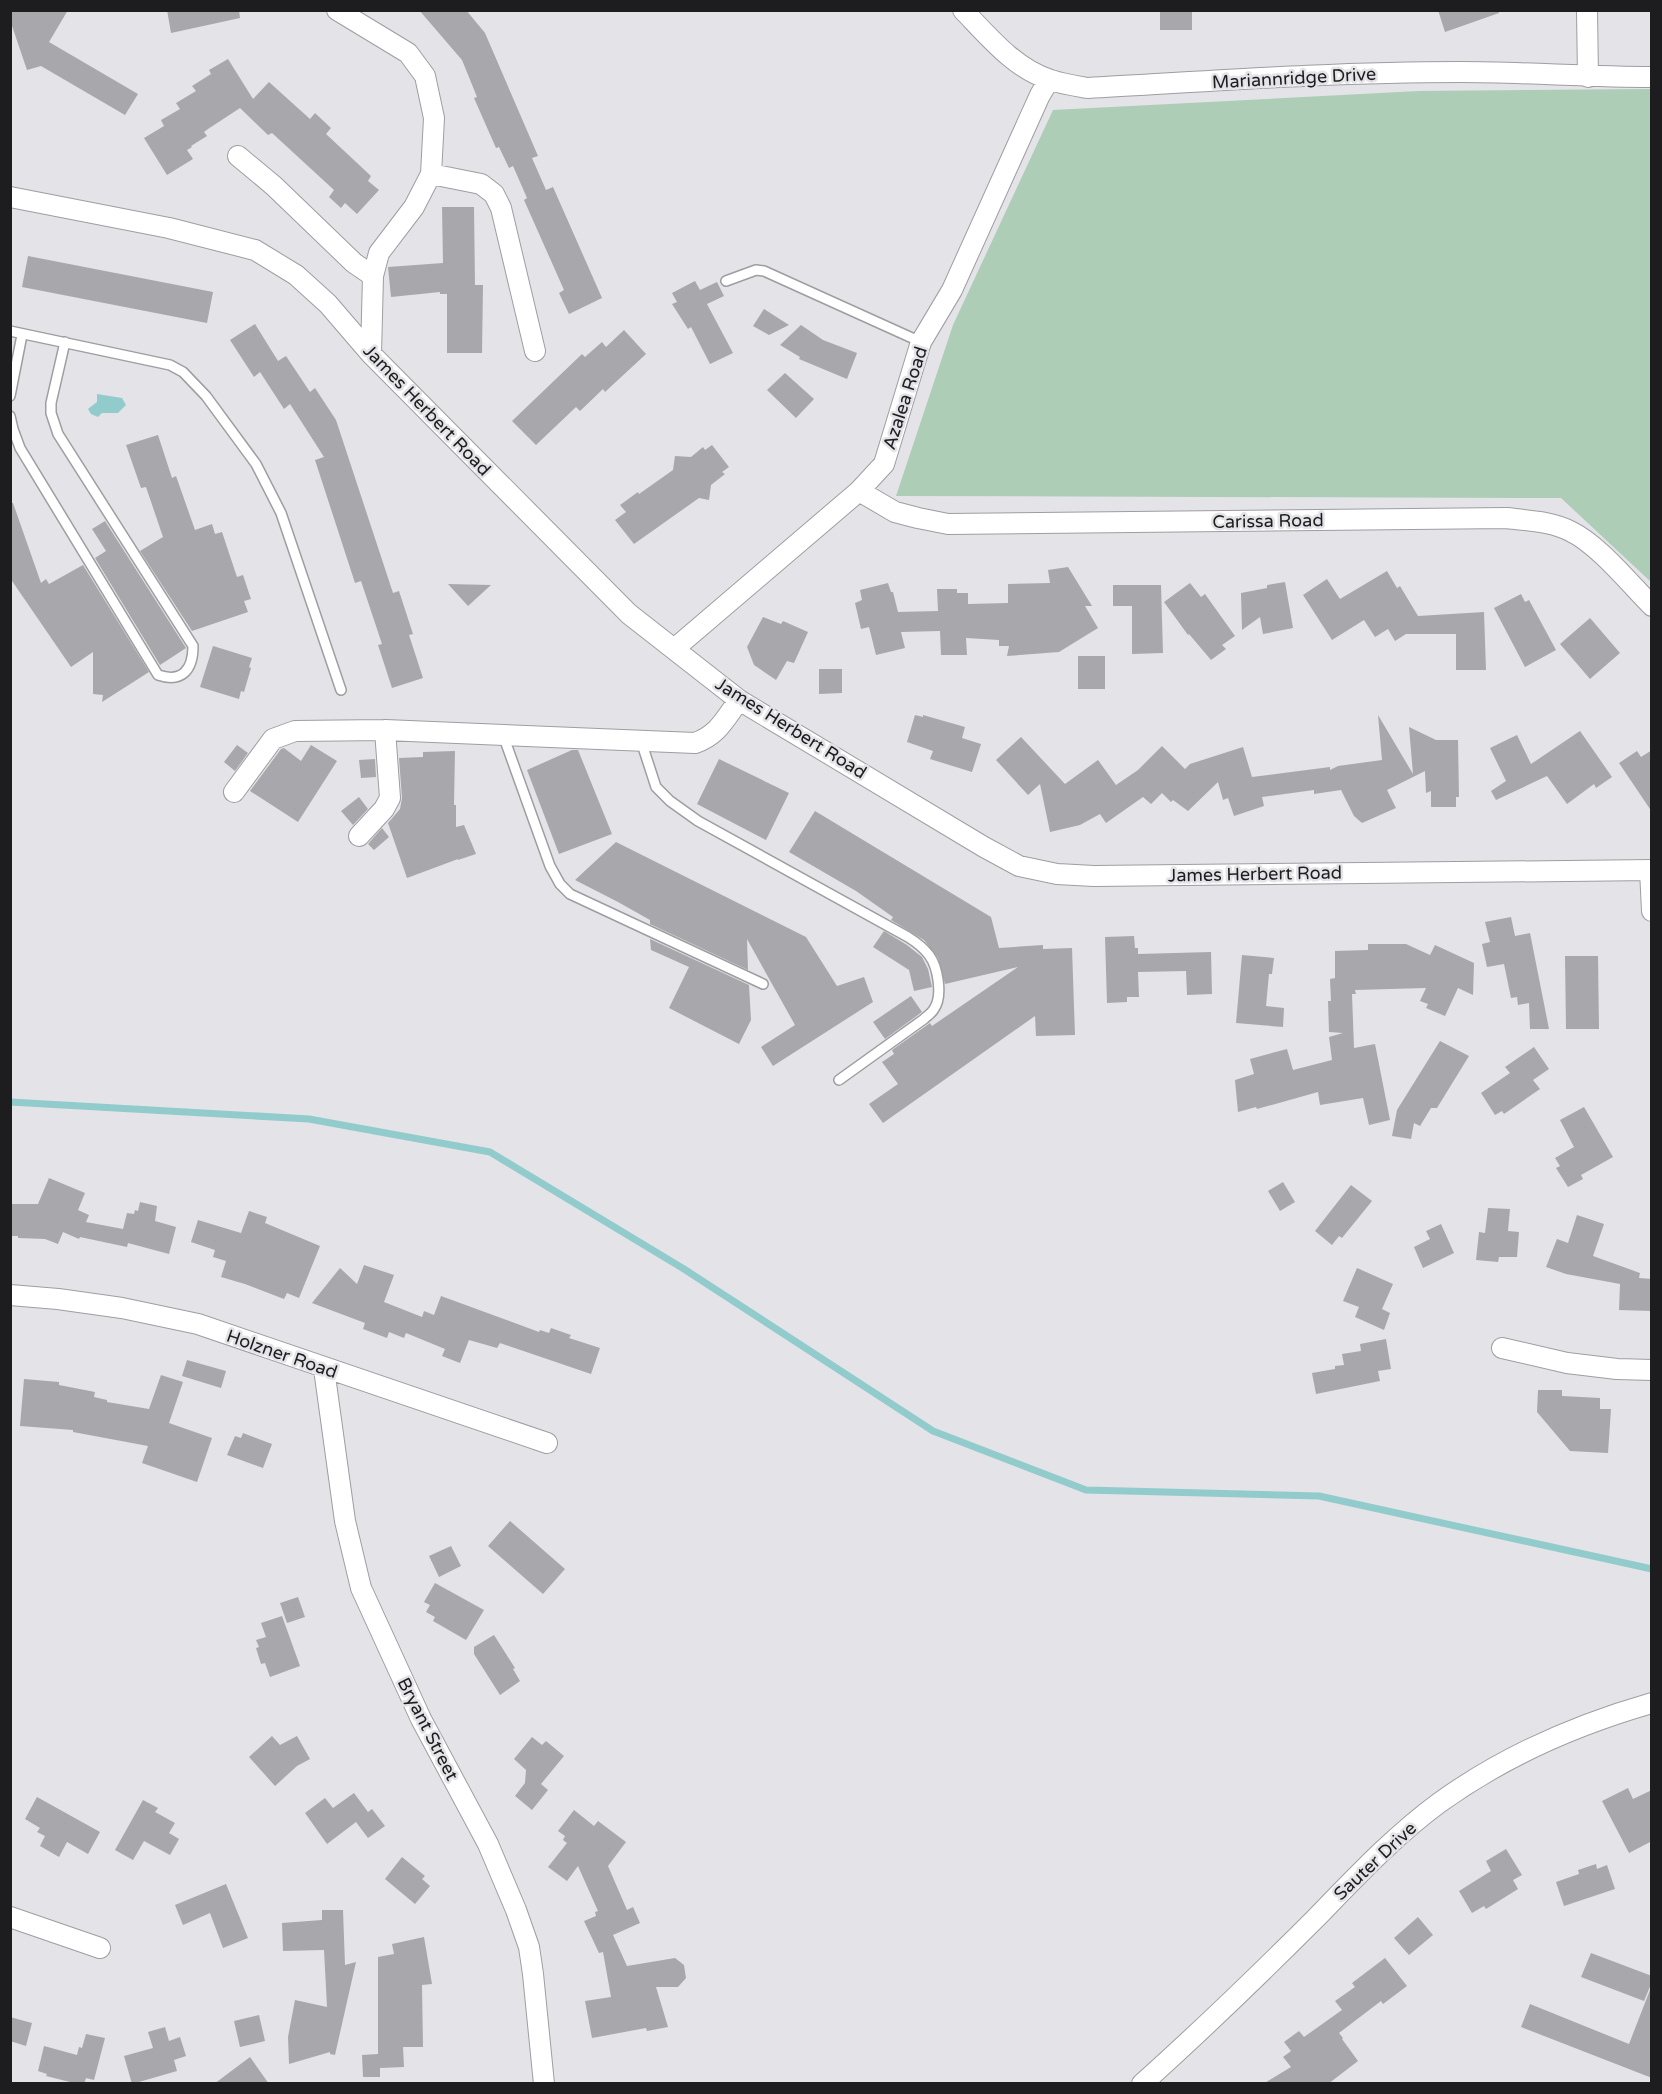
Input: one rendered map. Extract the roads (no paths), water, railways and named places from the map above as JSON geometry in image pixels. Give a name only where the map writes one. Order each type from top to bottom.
[{"type":"street","points":[[337,10],[408,53],[425,76],[434,118],[431,174],[414,207],[379,253],[373,276],[371,354]]},
{"type":"street","name":"Mariannridge Drive","points":[[963,10],[1000,48],[1024,66],[1049,80],[1088,88],[1341,75],[1462,72],[1652,77]]},
{"type":"street","points":[[1587,10],[1588,77]]},
{"type":"street","name":"Azalea Road","points":[[674,649],[859,491],[884,464],[921,342],[952,290],[1049,80]]},
{"type":"street","points":[[238,156],[274,186],[354,263],[373,276]]},
{"type":"street","points":[[431,174],[480,184],[494,194],[501,208],[535,351]]},
{"type":"street","name":"James Herbert Road","points":[[10,197],[169,228],[255,250],[296,275],[328,304],[371,354],[629,614],[740,700],[984,848],[1019,866],[1057,874],[1094,876],[1651,870]]},
{"type":"street","name":"Carissa Road","points":[[859,491],[895,512],[948,524],[1507,518],[1542,522],[1571,531],[1597,550],[1652,606]]},
{"type":"street","points":[[234,792],[273,740],[295,731],[385,730],[695,743],[708,738],[717,731],[740,700]]},
{"type":"street","points":[[359,836],[384,809],[390,798],[385,730]]},
{"type":"street","points":[[1651,870],[1652,911]]},
{"type":"street","name":"Holzner Road","points":[[10,1295],[122,1308],[198,1324],[324,1369],[548,1443]]},
{"type":"street","points":[[1502,1348],[1567,1364],[1652,1370]]},
{"type":"street","name":"Bryant Street","points":[[324,1369],[345,1521],[361,1588],[421,1719],[488,1844],[516,1910],[529,1947],[544,2084]]},
{"type":"street","name":"Sauter Drive","points":[[1142,2084],[1211,2023],[1382,1852],[1438,1804],[1484,1773],[1537,1744],[1620,1712],[1652,1703]]},
{"type":"street","points":[[10,1917],[100,1948]]},
{"type":"lane","points":[[726,281],[756,270],[764,271],[921,342]]},
{"type":"lane","points":[[10,331],[170,365],[183,372],[206,396],[256,464],[281,513],[341,690]]},
{"type":"lane","points":[[10,396],[22,335]]},
{"type":"lane","points":[[10,416],[20,448],[158,675],[169,679],[184,674],[193,658],[193,646],[58,434],[53,422],[51,403],[65,342]]},
{"type":"lane","points":[[503,735],[550,866],[560,884],[570,894],[763,984]]},
{"type":"lane","points":[[641,741],[656,787],[670,801],[698,821],[908,937],[931,957],[936,971],[939,994],[935,1008],[924,1019],[839,1080]]},
{"type":"water","points":[[97,394],[122,398],[126,405],[118,413],[102,413],[98,417],[91,414],[88,409],[97,402]]},
{"type":"waterway","points":[[10,1102],[309,1119],[490,1152],[684,1269],[933,1431],[1086,1490],[1319,1496],[1652,1569]]}]
